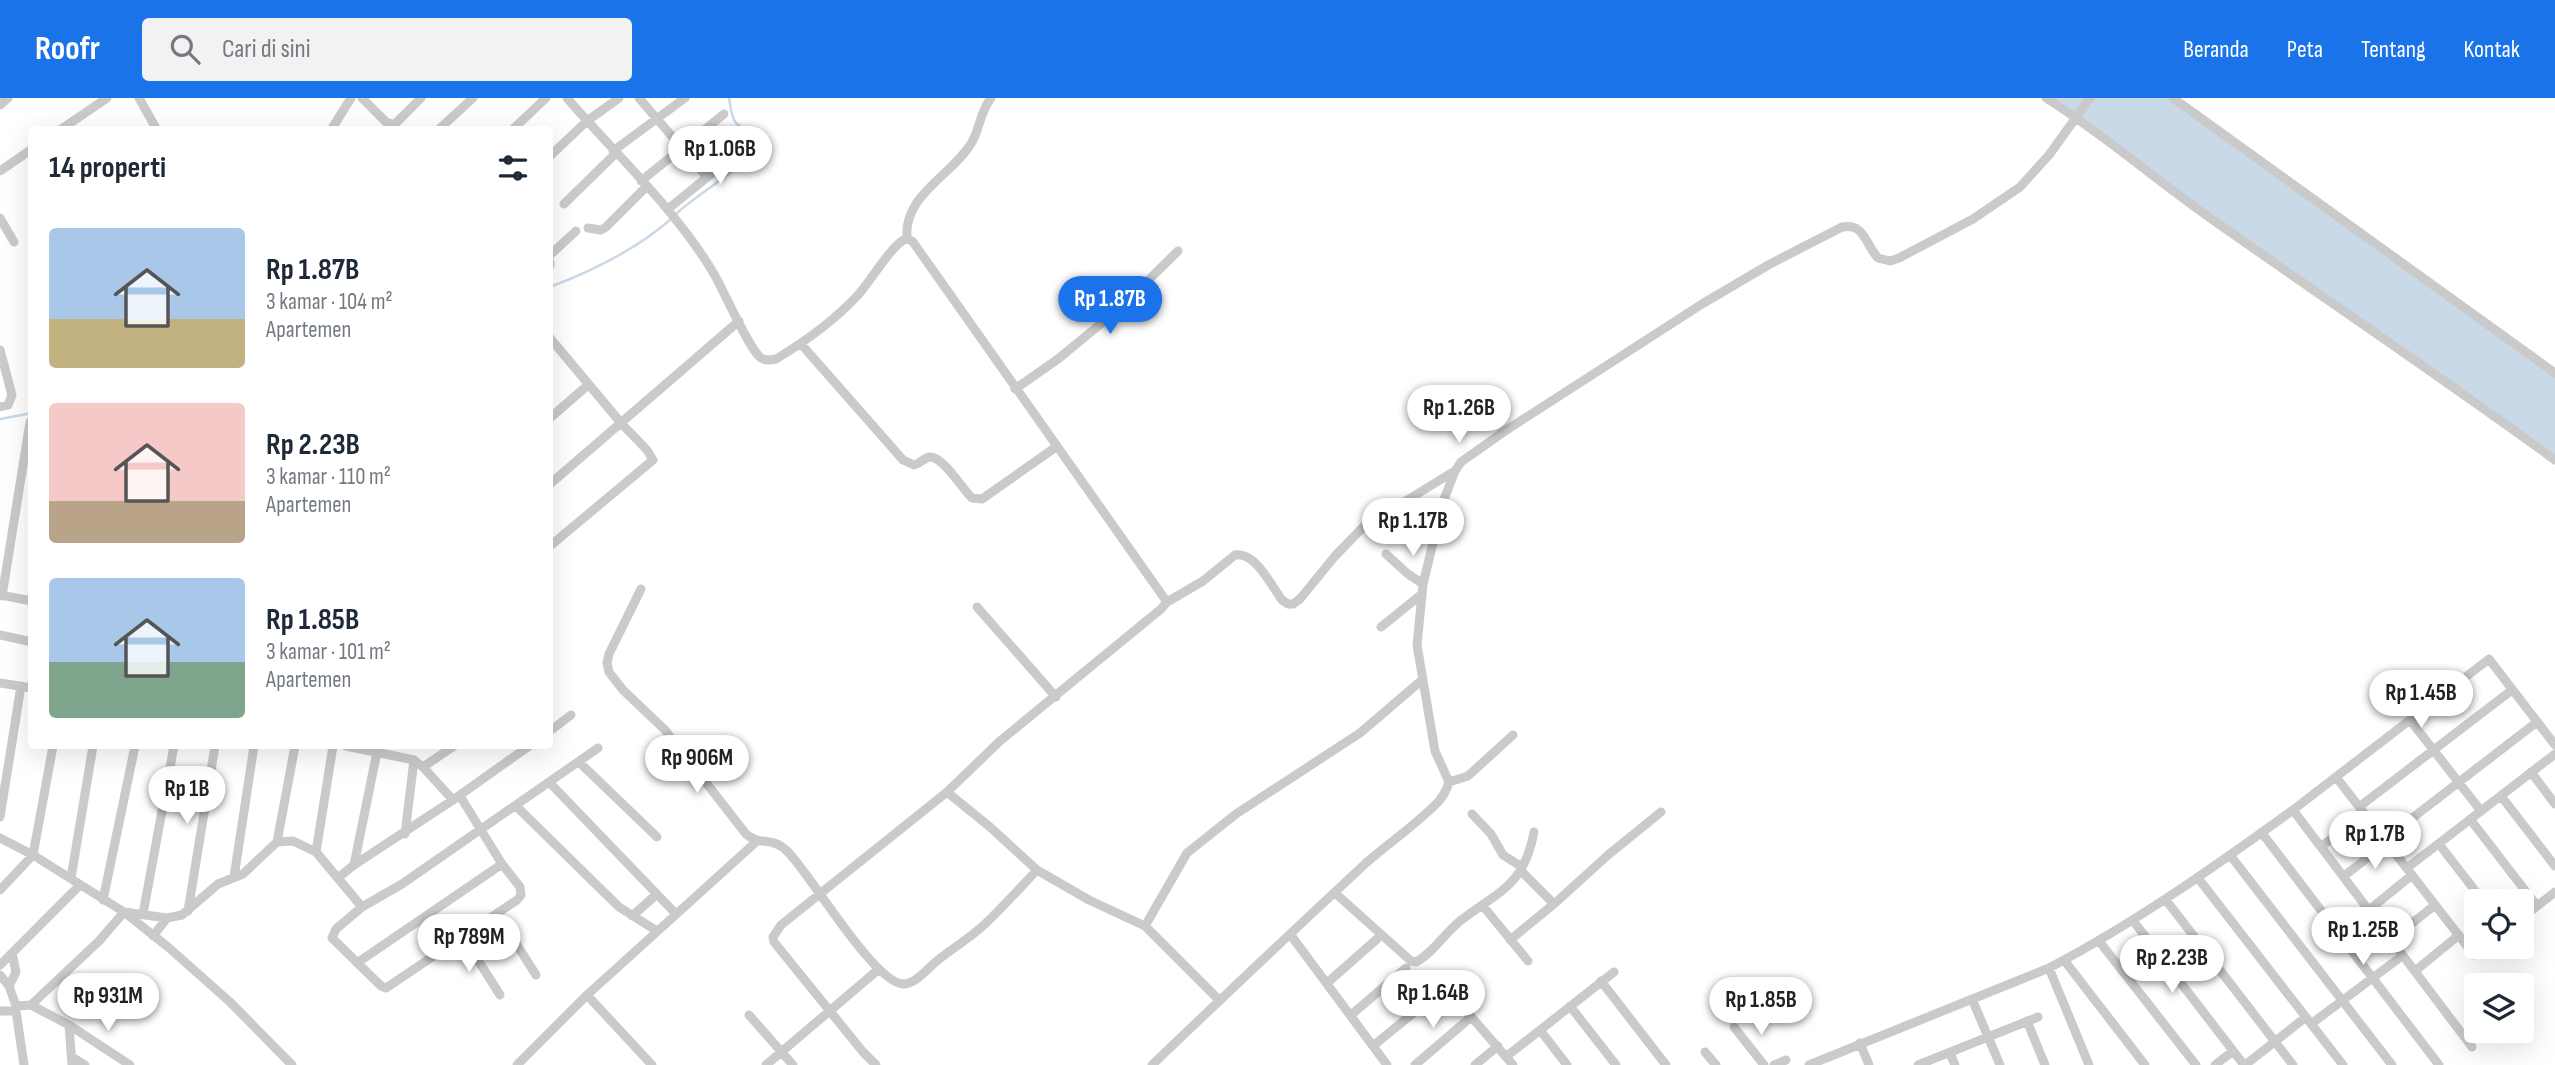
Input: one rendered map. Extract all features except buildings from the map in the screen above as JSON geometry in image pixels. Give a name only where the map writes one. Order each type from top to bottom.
[{"type":"street","points":[[0,105],[8,98]]},
{"type":"street","points":[[66,126],[107,98]]},
{"type":"street","points":[[139,98],[155,126]]},
{"type":"street","points":[[334,126],[351,98]]},
{"type":"street","points":[[363,98],[386,122],[394,125],[421,98]]},
{"type":"street","points":[[442,126],[473,98]]},
{"type":"street","points":[[516,126],[546,98]]},
{"type":"street","points":[[567,98],[672,214],[714,274],[758,355],[768,361],[801,344],[839,314],[873,277],[896,246],[907,238]]},
{"type":"street","points":[[553,153],[587,121],[619,98]]},
{"type":"street","points":[[639,98],[707,177]]},
{"type":"street","points":[[564,204],[614,153],[685,98]]},
{"type":"street","points":[[907,238],[911,214],[922,197],[967,149],[991,98]]},
{"type":"street","points":[[2046,98],[2077,117],[2187,201],[2555,460]]},
{"type":"street","points":[[1152,1065],[1290,933],[1442,798],[1449,782],[1435,751],[1417,645],[1422,589],[1443,502],[1461,462],[1702,304],[1770,264],[1842,227],[1853,225],[1859,229],[1878,258],[1890,261],[1973,219],[2031,176],[2090,98]]},
{"type":"street","points":[[2173,98],[2555,373]]},
{"type":"street","points":[[588,228],[601,230],[606,227],[643,184],[681,148],[724,114]]},
{"type":"street","points":[[672,214],[707,177],[753,140]]},
{"type":"street","points":[[0,171],[28,152]]},
{"type":"street","points":[[0,218],[14,242]]},
{"type":"street","points":[[553,252],[576,232]]},
{"type":"street","points":[[907,238],[913,242],[1167,602]]},
{"type":"street","points":[[1015,389],[1058,359],[1120,308],[1178,251]]},
{"type":"street","points":[[553,481],[739,321]]},
{"type":"street","points":[[553,342],[653,460],[553,543]]},
{"type":"street","points":[[801,344],[903,460],[914,465],[935,458],[972,498],[982,499],[1056,447]]},
{"type":"street","points":[[0,350],[12,395],[8,405],[0,407]]},
{"type":"street","points":[[553,411],[588,385]]},
{"type":"street","points":[[28,434],[1,596],[28,600]]},
{"type":"street","points":[[876,1065],[774,942],[773,937],[781,925],[947,792],[1000,741],[1167,602],[1203,581],[1235,555],[1250,558],[1282,600],[1293,604],[1374,516],[1404,502],[1455,471]]},
{"type":"street","points":[[1386,554],[1422,589]]},
{"type":"street","points":[[641,589],[609,654],[609,673],[665,730],[733,818],[755,842]]},
{"type":"street","points":[[1381,627],[1422,589]]},
{"type":"street","points":[[977,607],[1056,697]]},
{"type":"street","points":[[0,635],[28,641]]},
{"type":"street","points":[[1809,1065],[2049,968],[2133,922],[2262,833],[2489,659],[2555,745]]},
{"type":"street","points":[[1145,926],[1187,853],[1236,814],[1360,733],[1422,680]]},
{"type":"street","points":[[0,683],[28,687]]},
{"type":"street","points":[[0,817],[21,686]]},
{"type":"street","points":[[2322,846],[2433,750],[2512,690]]},
{"type":"street","points":[[553,729],[571,715]]},
{"type":"street","points":[[2410,720],[2481,811]]},
{"type":"street","points":[[2344,876],[2458,782],[2537,722]]},
{"type":"street","points":[[1449,782],[1468,776],[1513,735]]},
{"type":"street","points":[[380,749],[414,760],[456,798],[481,829],[502,864],[520,887],[521,895],[498,915],[386,988],[357,963],[331,934],[362,907],[393,890],[481,829],[550,783],[598,748]]},
{"type":"street","points":[[0,890],[33,855],[52,749]]},
{"type":"street","points":[[71,878],[92,749]]},
{"type":"street","points":[[103,900],[134,749]]},
{"type":"street","points":[[142,914],[173,749]]},
{"type":"street","points":[[188,911],[215,749]]},
{"type":"street","points":[[234,877],[254,749]]},
{"type":"street","points":[[124,912],[167,918],[182,915],[218,884],[248,870],[277,842],[294,749]]},
{"type":"street","points":[[316,852],[333,749]]},
{"type":"street","points":[[354,865],[377,749]]},
{"type":"street","points":[[423,767],[450,749]]},
{"type":"street","points":[[339,877],[525,749]]},
{"type":"street","points":[[2369,910],[2438,844],[2555,754]]},
{"type":"street","points":[[405,834],[414,760]]},
{"type":"street","points":[[579,762],[657,837]]},
{"type":"street","points":[[2531,772],[2555,804]]},
{"type":"street","points":[[2336,777],[2464,941]]},
{"type":"street","points":[[550,783],[676,914]]},
{"type":"street","points":[[947,792],[1037,870],[1089,900],[1145,926],[1219,1000]]},
{"type":"street","points":[[2501,796],[2555,866]]},
{"type":"street","points":[[516,806],[619,907],[657,931]]},
{"type":"street","points":[[2293,810],[2472,1047]]},
{"type":"street","points":[[1510,940],[1661,812]]},
{"type":"street","points":[[1472,814],[1491,834],[1503,855],[1522,869],[1554,904]]},
{"type":"street","points":[[2470,819],[2537,906]]},
{"type":"street","points":[[1335,893],[1411,961],[1416,962],[1458,923],[1504,891],[1522,869],[1534,832]]},
{"type":"street","points":[[2262,833],[2439,1065]]},
{"type":"street","points":[[0,838],[33,855],[124,912],[230,1002],[292,1065]]},
{"type":"street","points":[[277,842],[293,841],[316,852],[362,907]]},
{"type":"street","points":[[517,1065],[587,995],[755,842],[773,842],[786,850],[879,969],[902,984],[909,982],[985,924],[1037,870]]},
{"type":"street","points":[[2438,844],[2474,889]]},
{"type":"street","points":[[2230,855],[2392,1065]]},
{"type":"street","points":[[357,963],[502,864]]},
{"type":"street","points":[[2198,878],[2343,1065]]},
{"type":"street","points":[[0,965],[80,885]]},
{"type":"street","points":[[2534,908],[2555,892]]},
{"type":"street","points":[[632,916],[656,895]]},
{"type":"street","points":[[2166,900],[2294,1065]]},
{"type":"street","points":[[2391,940],[2435,905]]},
{"type":"street","points":[[1483,906],[1528,961]]},
{"type":"street","points":[[0,1011],[31,1005],[99,941],[124,912]]},
{"type":"street","points":[[498,915],[536,975]]},
{"type":"street","points":[[153,936],[167,918]]},
{"type":"street","points":[[2133,922],[2244,1065],[2275,1041],[2342,1001],[2402,956]]},
{"type":"street","points":[[1290,933],[1387,1065]]},
{"type":"street","points":[[2415,971],[2459,935]]},
{"type":"street","points":[[464,938],[500,995]]},
{"type":"street","points":[[1327,983],[1377,939]]},
{"type":"street","points":[[2099,941],[2196,1065]]},
{"type":"street","points":[[9,986],[16,972],[12,953]]},
{"type":"street","points":[[2064,960],[2146,1065]]},
{"type":"street","points":[[1351,1015],[1406,968]]},
{"type":"street","points":[[2049,968],[2089,1065]]},
{"type":"street","points":[[766,1065],[879,969]]},
{"type":"street","points":[[1507,1056],[1614,972]]},
{"type":"street","points":[[0,975],[9,986],[16,1008],[24,1065]]},
{"type":"street","points":[[1601,981],[1665,1065]]},
{"type":"street","points":[[587,995],[652,1065]]},
{"type":"street","points":[[1455,998],[1513,1065]]},
{"type":"street","points":[[1972,999],[2000,1065]]},
{"type":"street","points":[[1373,1046],[1429,1000]]},
{"type":"street","points":[[31,1005],[130,1065]]},
{"type":"street","points":[[1570,1006],[1616,1065]]},
{"type":"street","points":[[749,1015],[793,1065]]},
{"type":"street","points":[[1415,1065],[1472,1017]]},
{"type":"street","points":[[1918,1065],[2038,1017]]},
{"type":"street","points":[[2027,1021],[2045,1065]]},
{"type":"street","points":[[68,1025],[72,1061],[85,1065]]},
{"type":"street","points":[[1734,1027],[1764,1065]]},
{"type":"street","points":[[1540,1030],[1567,1065]]},
{"type":"street","points":[[1860,1044],[1869,1065]]},
{"type":"street","points":[[1475,1065],[1498,1046]]},
{"type":"street","points":[[2215,1065],[2233,1051]]},
{"type":"street","points":[[1705,1052],[1716,1065]]},
{"type":"street","points":[[1950,1053],[1955,1065]]},
{"type":"water","points":[[2046,98],[2173,98],[2555,371],[2555,460]]},
{"type":"waterway","points":[[676,214],[737,167],[757,147],[762,137],[735,122],[729,98]]},
{"type":"waterway","points":[[553,286],[614,258],[671,219]]},
{"type":"waterway","points":[[0,419],[28,414]]}]
